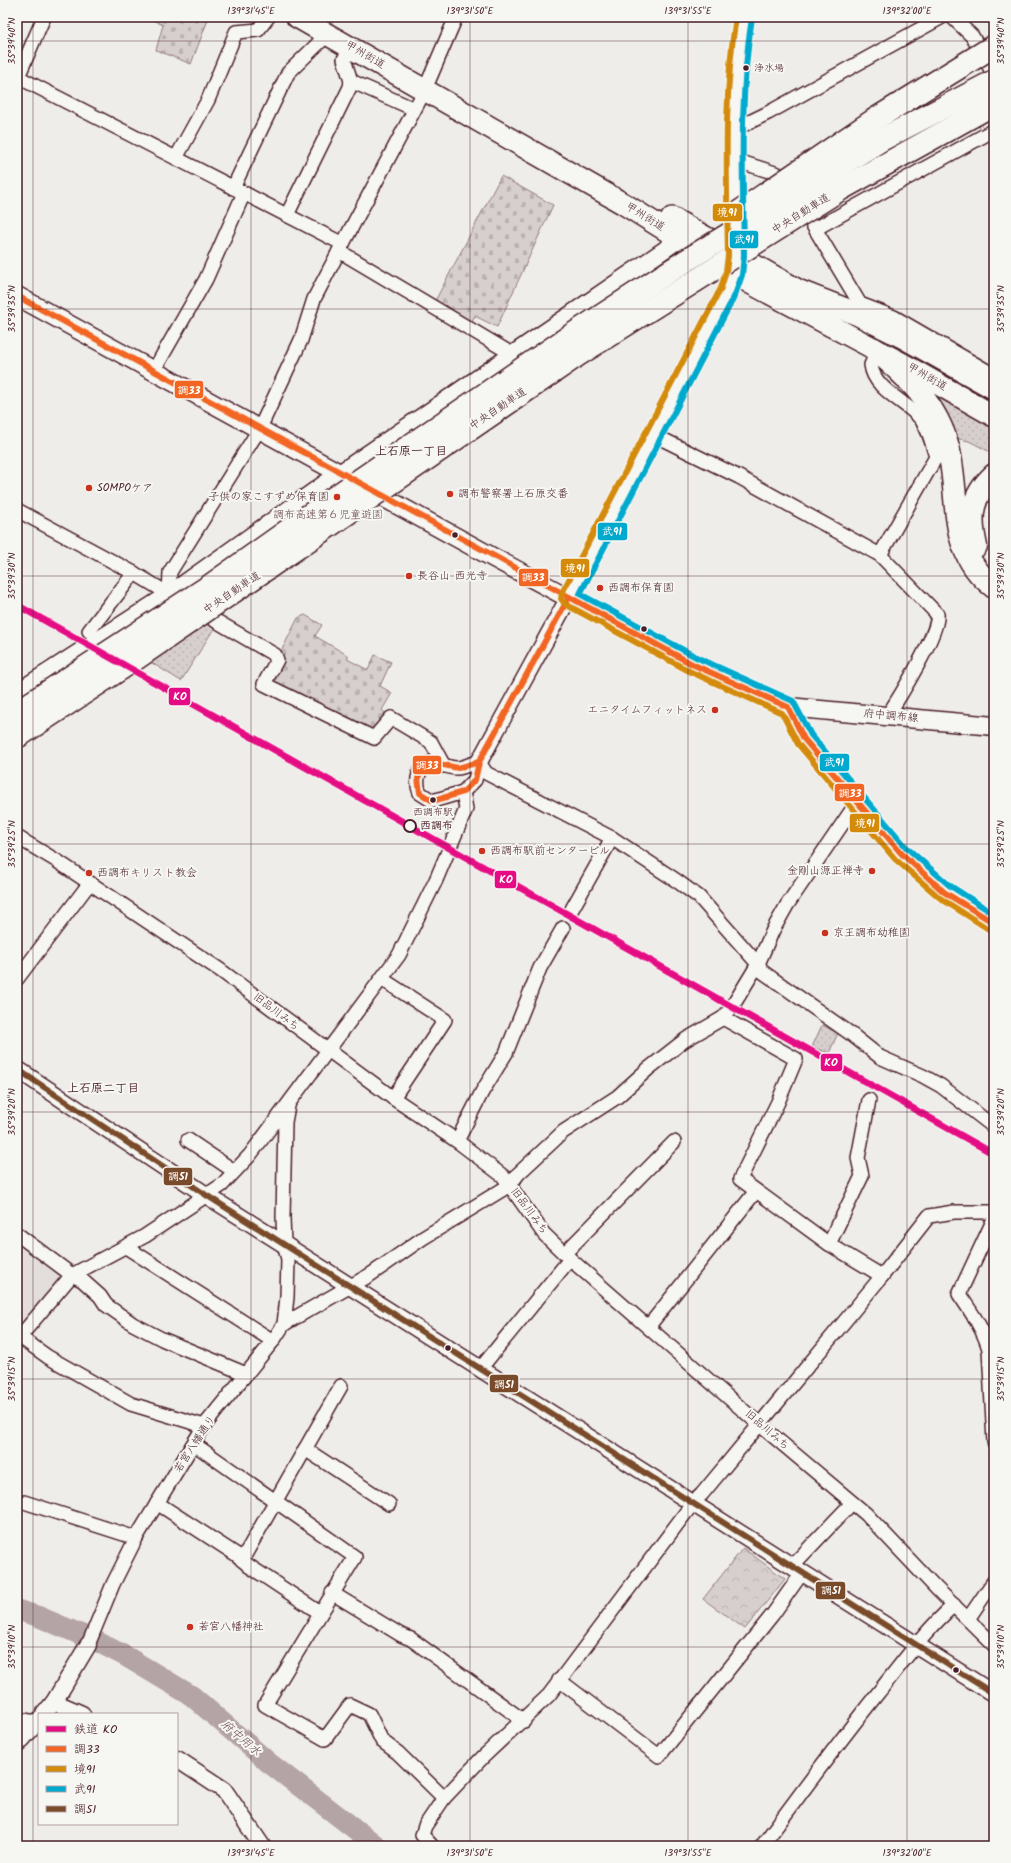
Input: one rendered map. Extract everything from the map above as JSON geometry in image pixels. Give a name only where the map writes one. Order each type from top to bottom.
[{"type":"highway","name":"甲州街道","points":[[297,17],[323,26],[427,85],[735,265],[876,350],[994,416]]},
{"type":"highway","name":"甲州街道","points":[[323,26],[352,48],[427,85],[680,239],[735,265],[801,292],[994,403]]},
{"type":"highway","points":[[567,338],[647,277],[799,170],[874,120],[994,46]]},
{"type":"highway","name":"中央自動車道","points":[[17,712],[211,585],[332,499],[567,338],[694,256],[884,139],[994,81]]},
{"type":"highway","name":"中央自動車道","points":[[17,737],[134,660],[571,359],[841,189],[994,104]]},
{"type":"highway","points":[[667,298],[746,257],[900,166],[994,117]]},
{"type":"highway","points":[[801,292],[857,314],[903,337],[992,374]]},
{"type":"highway","points":[[876,350],[907,377],[918,390],[941,428],[951,465],[962,543],[968,559],[994,587]]},
{"type":"highway","points":[[994,475],[985,483],[977,497],[973,511],[972,529],[977,547],[988,566],[994,572]]},
{"type":"main road","points":[[569,597],[728,291],[735,265],[735,129],[738,72],[744,17]]},
{"type":"main road","name":"府中調布線","points":[[17,296],[153,372],[260,428],[338,474],[694,665],[751,692],[788,707],[994,726]]},
{"type":"main road","points":[[788,707],[804,739],[918,871],[968,909],[994,923]]},
{"type":"street","points":[[44,17],[18,78],[287,215],[512,354]]},
{"type":"street","points":[[176,158],[208,100],[236,32],[258,30],[268,17]]},
{"type":"street","points":[[168,594],[170,572],[260,428],[301,340],[314,300],[427,85],[456,17]]},
{"type":"street","points":[[735,129],[768,113],[942,17]]},
{"type":"street","points":[[952,17],[978,45],[994,75]]},
{"type":"street","points":[[153,372],[206,279],[238,190],[288,73],[323,26]]},
{"type":"street","points":[[287,215],[351,81],[344,59],[352,48]]},
{"type":"street","points":[[351,81],[414,110]]},
{"type":"street","points":[[815,229],[994,130]]},
{"type":"street","points":[[734,160],[784,176],[860,304],[894,317],[992,374]]},
{"type":"street","points":[[17,692],[168,594],[338,474],[680,239]]},
{"type":"street","points":[[876,350],[871,365],[875,379],[911,408],[921,420],[932,440],[936,456],[880,555]]},
{"type":"street","points":[[654,435],[739,477],[880,555],[937,614],[938,617],[932,635],[909,681],[887,716]]},
{"type":"street","points":[[17,510],[134,573],[275,655],[277,660],[264,684],[374,738],[391,718],[431,742],[438,751],[444,766]]},
{"type":"street","points":[[89,631],[134,573]]},
{"type":"street","points":[[479,762],[459,768],[447,768],[435,763],[423,767],[418,778],[420,793],[431,800],[467,788],[477,774],[479,762],[569,597]]},
{"type":"street","points":[[479,762],[484,772],[612,838],[699,897],[758,964],[763,972],[851,1034],[880,1057],[923,1076],[941,1086],[994,1127]]},
{"type":"street","points":[[204,1426],[131,1404],[48,1357],[18,1338],[72,1274],[126,1247],[222,1184],[250,1155],[288,1106],[327,1050],[382,979],[399,955],[411,934],[466,809],[467,788],[459,768]]},
{"type":"street","points":[[284,1324],[350,1287],[423,1238],[510,1185],[518,1174],[563,1132],[617,1097],[648,1069],[685,1040],[723,1018],[732,1007],[758,964],[773,930],[787,905],[858,801]]},
{"type":"street","name":"旧品川みち","points":[[17,837],[220,970],[327,1050],[393,1098],[457,1141],[503,1176],[544,1234],[567,1256],[760,1425],[876,1523],[994,1645]]},
{"type":"street","points":[[572,909],[612,838]]},
{"type":"street","points":[[17,979],[89,884]]},
{"type":"street","points":[[457,1141],[482,1092],[506,1054],[540,968],[563,928]]},
{"type":"street","points":[[382,979],[444,1020],[393,1098]]},
{"type":"street","points":[[723,1018],[796,1060],[778,1102],[740,1179],[829,1244],[882,1276]]},
{"type":"street","points":[[17,1069],[284,1245],[994,1694]]},
{"type":"street","points":[[829,1244],[862,1176],[858,1158],[869,1100]]},
{"type":"street","name":"若宮八幡通り","points":[[88,1645],[113,1584],[136,1538],[204,1426],[273,1341],[284,1324],[287,1297],[288,1258],[284,1245],[284,1130],[288,1106]]},
{"type":"street","points":[[188,1140],[234,1171]]},
{"type":"street","points":[[480,1369],[567,1256],[674,1142]]},
{"type":"street","points":[[648,1327],[756,1191]]},
{"type":"street","points":[[432,1846],[422,1835],[425,1826],[444,1798],[483,1757],[524,1721],[549,1695],[640,1576],[693,1503],[760,1425],[929,1216],[954,1212],[994,1212]]},
{"type":"street","points":[[994,1219],[959,1294],[977,1319],[985,1335],[989,1350],[994,1442]]},
{"type":"street","points":[[17,1234],[82,1280],[100,1296],[106,1305],[133,1324],[162,1339],[246,1374]]},
{"type":"street","points":[[126,1247],[273,1341]]},
{"type":"street","points":[[242,1560],[341,1386]]},
{"type":"street","points":[[194,1444],[355,1557],[265,1705],[326,1739],[350,1705],[356,1707],[369,1714],[382,1741],[398,1753],[444,1798]]},
{"type":"street","points":[[305,1449],[388,1504]]},
{"type":"street","points":[[24,1502],[136,1538]]},
{"type":"street","points":[[157,1503],[320,1613]]},
{"type":"street","points":[[560,1680],[659,1756],[773,1614],[797,1569],[852,1503]]},
{"type":"street","points":[[968,1619],[994,1581]]},
{"type":"street","points":[[332,1593],[401,1635],[411,1639],[524,1721]]},
{"type":"street","points":[[762,1846],[818,1767],[916,1645],[954,1605]]},
{"type":"street","points":[[45,1713],[88,1645]]},
{"type":"street","points":[[17,1719],[38,1715]]},
{"type":"street","points":[[17,1745],[38,1721]]},
{"type":"street","points":[[178,1760],[224,1790],[262,1846]]},
{"type":"shaded area","points":[[17,1242],[64,1275],[17,1333]]},
{"type":"green space","points":[[147,17],[209,17],[191,64],[156,50],[163,25]]},
{"type":"green space","points":[[501,176],[553,205],[497,327],[475,316],[470,324],[435,301]]},
{"type":"green space","points":[[930,392],[994,427],[994,454],[969,441],[950,437]]},
{"type":"green space","points":[[167,602],[215,627],[181,681],[115,640]]},
{"type":"green space","points":[[305,615],[322,625],[315,636],[349,656],[347,659],[368,670],[375,655],[391,662],[380,686],[392,693],[382,710],[391,718],[376,735],[267,679],[298,618]]},
{"type":"green space","points":[[822,1025],[838,1033],[829,1053],[812,1047]]},
{"type":"green space","points":[[743,1548],[785,1579],[745,1629],[703,1599]]},
{"type":"waterway","name":"府中用水","points":[[17,1610],[37,1616],[82,1635]]},
{"type":"waterway","name":"府中用水","points":[[98,1642],[127,1657],[192,1696],[268,1762],[377,1846]]},
{"type":"rail line","name":"KO","points":[[17,605],[994,1154]]},
{"type":"transit line","name":"境91","points":[[736,17],[727,106],[728,256],[726,271],[721,288],[562,593],[561,599],[565,604],[691,672],[782,713],[798,744],[895,859],[940,898],[990,930]]},
{"type":"transit line","name":"武91","points":[[752,18],[743,107],[744,256],[742,275],[735,295],[580,594],[698,658],[793,701],[811,735],[907,848],[949,885],[994,914]]},
{"type":"transit line","name":"調33","points":[[17,296],[694,665],[788,707],[804,739],[901,853],[944,892],[994,923]]},
{"type":"transit line","name":"調33","points":[[479,762],[569,597]]},
{"type":"transit line","name":"調33","points":[[479,762],[475,780],[463,792],[436,800],[431,800],[420,793],[418,778],[424,766],[434,763],[458,768],[479,762]]},
{"type":"transit line","name":"調51","points":[[17,1069],[206,1195],[994,1694]]},
{"type":"place","name":"浄水場","points":[[746,68]]},
{"type":"place","name":"SOMPOケア","points":[[89,488]]},
{"type":"place","name":"調布警察署上石原交番","points":[[450,494]]},
{"type":"place","name":"子供の家こすずめ保育園","points":[[337,497]]},
{"type":"place","name":"長谷山 西光寺","points":[[409,576]]},
{"type":"place","name":"西調布保育園","points":[[600,588]]},
{"type":"place","name":"エニタイムフィットネス","points":[[715,710]]},
{"type":"place","name":"西調布駅","points":[[433,800]]},
{"type":"place","name":"西調布","points":[[410,826]]},
{"type":"place","name":"西調布駅前センタービル","points":[[482,851]]},
{"type":"place","name":"金剛山源正禅寺","points":[[872,871]]},
{"type":"place","name":"西調布キリスト教会","points":[[89,873]]},
{"type":"place","name":"京王調布幼稚園","points":[[825,933]]},
{"type":"place","name":"若宮八幡神社","points":[[190,1627]]},
{"type":"district","name":"上石原一丁目","points":[[411,451]]},
{"type":"district","name":"上石原二丁目","points":[[103,1088]]},
{"type":"park label","name":"調布高速第６児童遊園","points":[[328,515]]}]
